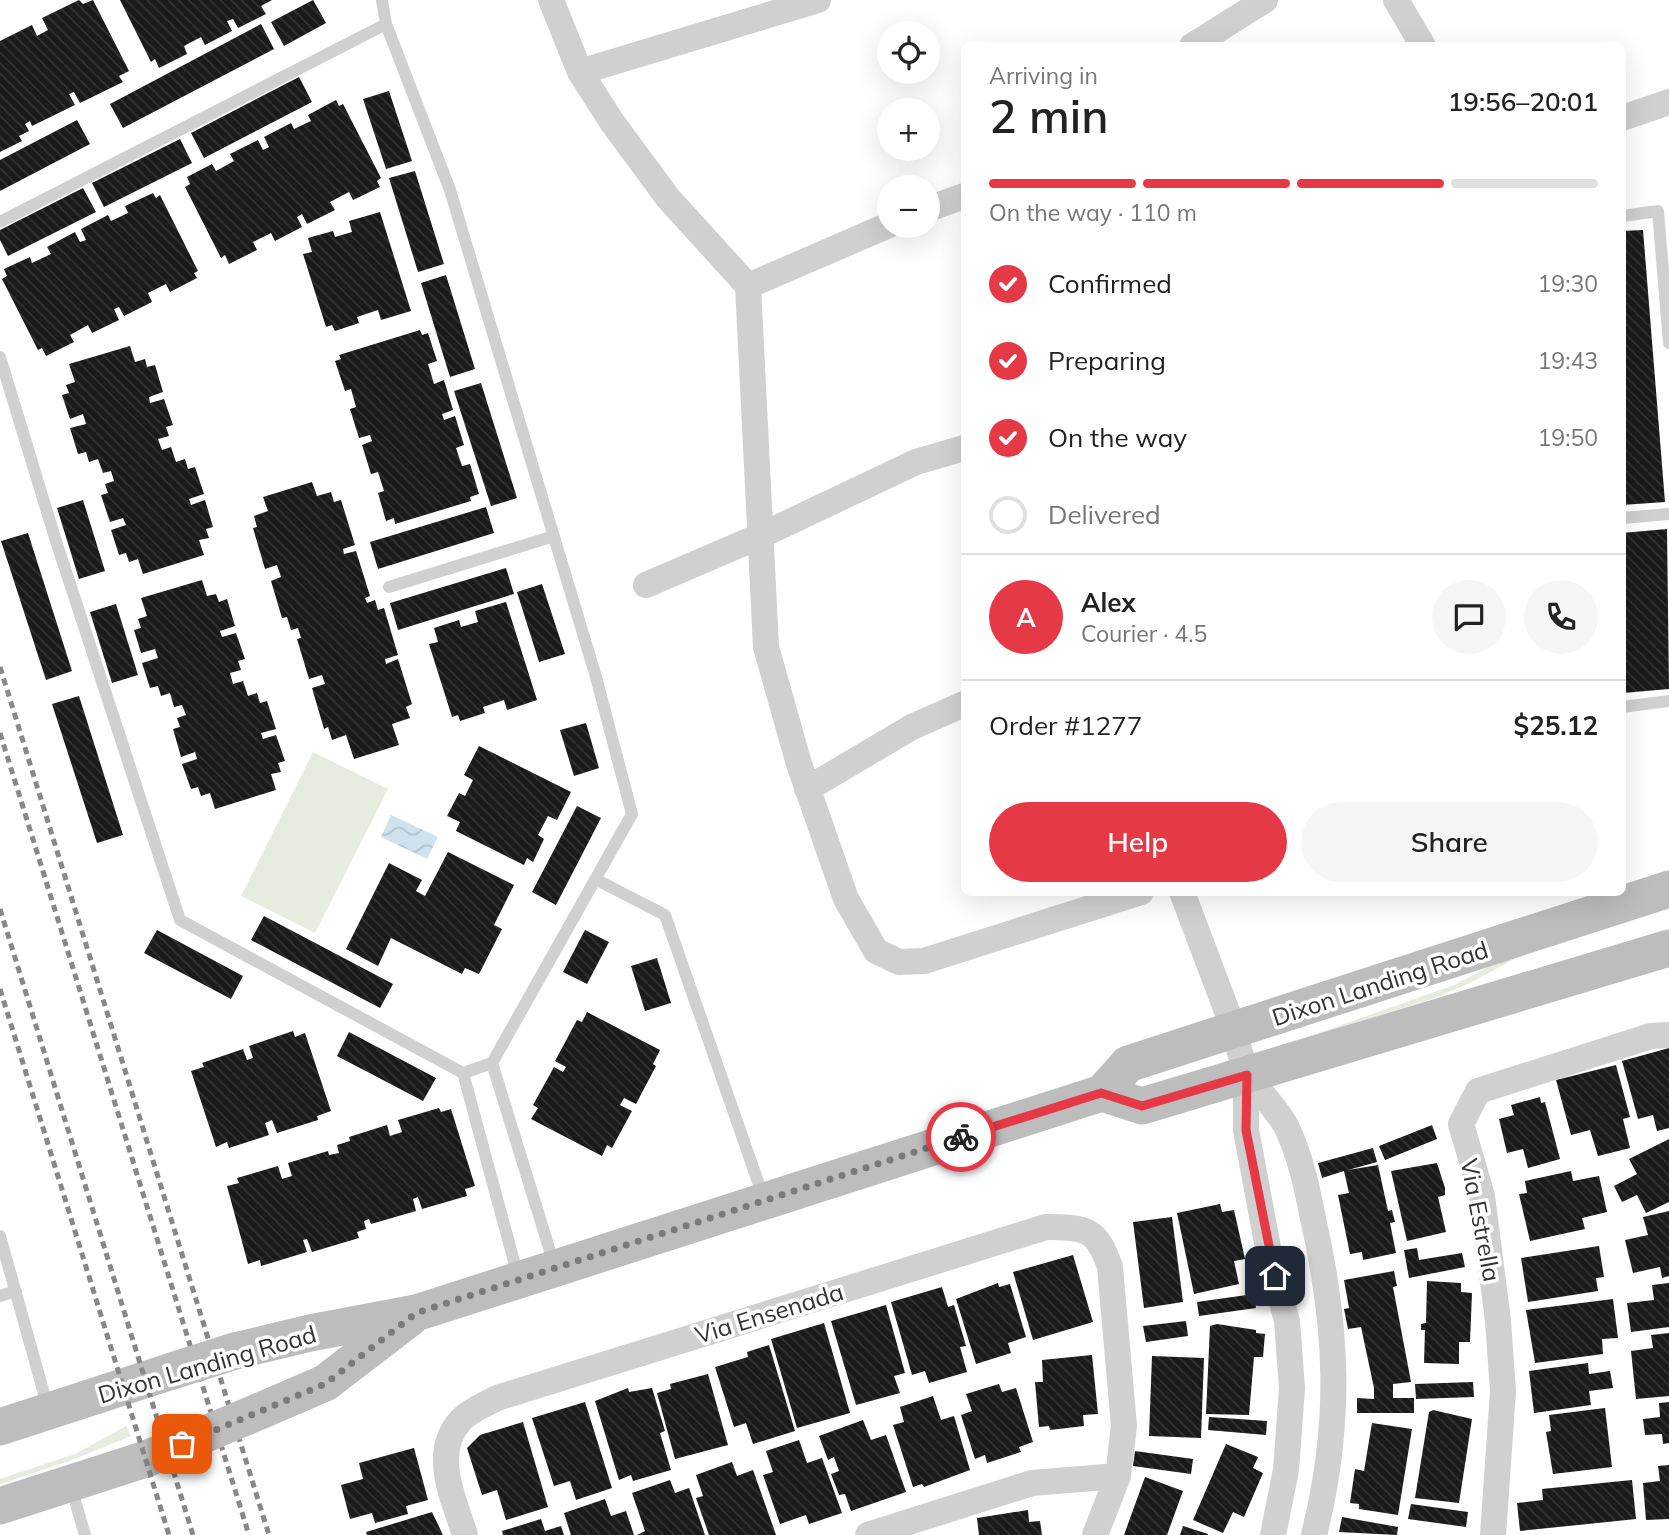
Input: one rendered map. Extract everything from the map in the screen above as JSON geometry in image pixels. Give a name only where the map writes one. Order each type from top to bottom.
[{"type":"main road","name":"Dixon Landing Road","points":[[0,1427],[235,1351],[310,1333],[416,1313],[764,1199],[1101,1093],[1128,1064],[1669,889]]},
{"type":"main road","name":"Dixon Landing Road","points":[[1101,1093],[1142,1106],[1669,948]]},
{"type":"main road","name":"Dixon Landing Road","points":[[0,1506],[196,1438],[325,1384],[416,1313]]},
{"type":"street","points":[[551,0],[580,72],[668,198],[748,286],[766,647],[807,789],[846,899],[876,951],[899,962],[924,961],[1128,896]]},
{"type":"street","points":[[580,72],[818,0]]},
{"type":"street","points":[[1198,42],[1265,0]]},
{"type":"street","points":[[1396,0],[1421,42]]},
{"type":"street","points":[[1626,117],[1669,102]]},
{"type":"street","points":[[940,205],[961,197]]},
{"type":"street","points":[[748,286],[877,230]]},
{"type":"street","points":[[646,585],[760,536],[916,462],[961,449]]},
{"type":"street","points":[[807,789],[912,727],[961,705]]},
{"type":"street","points":[[1184,896],[1234,1030],[1247,1075],[1246,1130],[1269,1253],[1287,1321],[1291,1375],[1286,1470],[1273,1535]]},
{"type":"street","name":"Via Estrella","points":[[1493,1535],[1503,1391],[1498,1321],[1482,1196],[1461,1124],[1478,1091],[1660,1035]]},
{"type":"street","points":[[1247,1075],[1285,1125],[1306,1183],[1326,1274],[1335,1360],[1328,1479],[1314,1535]]},
{"type":"street","name":"Via Ensenada","points":[[465,1535],[446,1474],[446,1448],[461,1420],[497,1398],[1046,1227],[1084,1228],[1101,1242],[1110,1267],[1124,1426],[1118,1476]]},
{"type":"street","points":[[868,1535],[1032,1483],[1118,1476],[1095,1535]]},
{"type":"lane","points":[[382,0],[386,24],[450,190],[554,536],[632,814],[492,1063],[463,1073]]},
{"type":"lane","points":[[0,222],[386,24]]},
{"type":"lane","points":[[1626,215],[1664,210],[1669,343]]},
{"type":"lane","points":[[0,357],[59,551],[180,920],[463,1073],[520,1280]]},
{"type":"lane","points":[[1626,518],[1669,514]]},
{"type":"lane","points":[[388,587],[554,536]]},
{"type":"lane","points":[[1626,706],[1669,701]]},
{"type":"lane","points":[[597,880],[665,915],[764,1199]]},
{"type":"lane","points":[[492,1063],[555,1268]]},
{"type":"lane","points":[[0,1236],[49,1411]]},
{"type":"lane","points":[[0,1296],[16,1291]]},
{"type":"lane","points":[[69,1483],[85,1535]]},
{"type":"shaded area","points":[[313,752],[388,789],[315,933],[241,896]]},
{"type":"shaded area","points":[[1529,951],[1470,983],[1432,999],[1285,1045],[1454,985],[1513,954]]},
{"type":"shaded area","points":[[126,1426],[131,1436],[72,1460],[0,1484],[0,1479],[75,1454]]},
{"type":"water","points":[[391,815],[438,837],[427,859],[381,837]]},
{"type":"building","points":[[79,0],[83,4],[93,0],[129,71],[119,76],[123,82],[80,103],[74,92],[69,94],[75,105],[32,126],[30,121],[25,124],[29,131],[19,136],[22,141],[0,152],[0,41],[32,25],[37,36],[48,30],[42,18]]},
{"type":"building","points":[[120,0],[272,0],[261,6],[266,14],[238,28],[233,19],[227,21],[232,31],[205,45],[201,37],[184,46],[187,54],[159,68],[155,59],[151,62]]},
{"type":"building","points":[[313,0],[326,23],[284,46],[271,22]]},
{"type":"building","points":[[261,24],[274,49],[123,128],[110,104]]},
{"type":"building","points":[[299,77],[312,102],[204,158],[191,133]]},
{"type":"building","points":[[389,91],[412,161],[386,169],[363,99]]},
{"type":"building","points":[[336,100],[339,106],[343,104],[381,178],[377,181],[380,187],[353,200],[349,192],[330,202],[335,210],[307,224],[302,214],[297,217],[302,227],[275,241],[271,233],[253,242],[257,250],[229,264],[225,255],[221,258],[185,187],[190,184],[187,177],[212,164],[216,171],[234,161],[230,154],[258,140],[263,150],[269,147],[264,137],[291,123],[294,129],[311,121],[308,115]]},
{"type":"building","points":[[77,120],[90,144],[0,191],[0,160]]},
{"type":"building","points":[[180,139],[192,163],[104,207],[92,183]]},
{"type":"building","points":[[415,171],[444,264],[418,272],[389,178]]},
{"type":"building","points":[[83,188],[96,212],[8,256],[0,240],[0,230]]},
{"type":"building","points":[[153,193],[156,198],[160,195],[198,271],[194,273],[197,278],[170,292],[166,284],[148,293],[152,302],[124,316],[119,307],[114,309],[119,320],[92,333],[88,325],[70,335],[74,342],[46,356],[42,348],[38,350],[2,279],[7,276],[4,269],[30,257],[32,263],[51,254],[47,247],[75,232],[80,242],[86,240],[81,229],[108,215],[111,221],[128,213],[125,206]]},
{"type":"building","points":[[380,212],[411,311],[381,320],[378,310],[357,317],[359,323],[335,331],[332,325],[326,327],[303,254],[312,252],[308,238],[333,231],[335,237],[352,232],[349,221]]},
{"type":"building","points":[[1643,230],[1665,502],[1626,505],[1626,231]]},
{"type":"building","points":[[446,275],[475,369],[450,377],[421,283]]},
{"type":"building","points":[[420,330],[422,335],[428,333],[437,361],[428,364],[434,384],[444,380],[453,410],[442,414],[444,420],[455,416],[464,445],[456,448],[462,466],[470,464],[479,494],[470,497],[471,501],[395,524],[394,518],[386,521],[378,493],[384,491],[378,472],[371,474],[362,445],[372,441],[370,435],[359,438],[350,409],[356,407],[351,389],[345,391],[335,361],[341,359],[339,355]]},
{"type":"building","points":[[130,346],[135,362],[145,359],[147,367],[155,365],[163,392],[149,397],[150,403],[164,399],[173,425],[166,427],[169,436],[158,439],[162,450],[171,447],[176,462],[185,459],[188,469],[195,467],[204,494],[189,499],[191,505],[205,500],[213,527],[206,529],[209,538],[199,540],[204,555],[143,574],[138,559],[129,562],[126,553],[119,555],[111,530],[126,525],[123,518],[110,522],[101,495],[108,493],[105,484],[114,481],[111,471],[103,473],[98,459],[89,462],[86,452],[78,454],[70,428],[86,424],[83,414],[70,419],[62,395],[69,393],[66,385],[75,382],[69,364]]},
{"type":"building","points":[[481,383],[517,498],[491,506],[454,391]]},
{"type":"building","points":[[312,482],[317,496],[331,492],[334,502],[341,500],[355,545],[343,549],[344,554],[356,551],[370,596],[365,598],[367,603],[375,600],[378,610],[384,608],[398,655],[385,659],[386,664],[398,659],[412,704],[406,707],[410,718],[392,724],[399,745],[354,759],[346,735],[332,740],[328,727],[324,729],[312,688],[325,684],[322,675],[309,679],[297,639],[301,638],[298,628],[291,630],[287,617],[282,618],[271,581],[281,577],[277,565],[265,569],[253,528],[257,527],[254,516],[268,511],[263,497]]},
{"type":"building","points":[[83,500],[105,571],[79,579],[57,508]]},
{"type":"building","points":[[486,507],[494,533],[378,569],[370,542]]},
{"type":"building","points":[[1667,529],[1669,689],[1626,693],[1626,533]]},
{"type":"building","points":[[28,533],[72,671],[46,680],[1,541]]},
{"type":"building","points":[[506,568],[514,594],[398,630],[390,603]]},
{"type":"building","points":[[202,580],[207,596],[216,594],[219,602],[227,599],[235,626],[220,631],[222,637],[236,633],[245,659],[238,661],[241,670],[230,673],[233,684],[243,681],[248,696],[257,693],[260,703],[267,701],[276,729],[261,733],[263,739],[276,735],[285,761],[278,763],[281,772],[271,774],[276,790],[215,809],[210,793],[201,796],[198,787],[191,789],[182,764],[197,759],[195,752],[181,757],[173,729],[180,727],[177,718],[186,715],[182,705],[174,707],[170,693],[161,696],[158,686],[150,688],[142,663],[158,658],[155,649],[141,653],[134,630],[141,628],[138,619],[147,616],[141,598]]},
{"type":"building","points":[[542,584],[565,654],[539,662],[517,592]]},
{"type":"building","points":[[506,602],[537,700],[507,710],[504,700],[483,707],[485,713],[460,721],[458,715],[452,717],[429,644],[438,642],[434,628],[459,620],[461,627],[478,622],[475,611]]},
{"type":"building","points":[[116,604],[138,675],[112,683],[90,612]]},
{"type":"building","points":[[79,696],[123,835],[97,843],[52,704]]},
{"type":"building","points":[[586,723],[599,768],[574,776],[560,730]]},
{"type":"building","points":[[479,746],[571,792],[557,820],[548,816],[538,835],[544,839],[533,862],[527,858],[524,865],[456,831],[460,822],[447,816],[459,793],[465,796],[473,780],[464,775]]},
{"type":"building","points":[[577,806],[601,818],[556,905],[532,892]]},
{"type":"building","points":[[448,852],[514,885],[494,925],[502,929],[479,974],[465,968],[462,974],[391,938],[378,966],[346,949],[389,863],[422,880],[416,891],[425,896]]},
{"type":"building","points":[[264,916],[393,984],[380,1008],[251,940]]},
{"type":"building","points":[[157,930],[243,976],[231,999],[144,953]]},
{"type":"building","points":[[585,930],[609,942],[587,984],[563,972]]},
{"type":"building","points":[[657,958],[671,1003],[645,1011],[631,966]]},
{"type":"building","points":[[587,1012],[660,1050],[653,1064],[656,1066],[636,1104],[624,1098],[620,1105],[632,1111],[612,1148],[607,1145],[602,1156],[531,1119],[538,1108],[533,1105],[554,1067],[563,1072],[566,1067],[555,1061],[577,1020],[582,1022]]},
{"type":"building","points":[[293,1031],[295,1037],[305,1033],[331,1111],[317,1116],[318,1120],[277,1133],[272,1120],[265,1123],[269,1135],[229,1148],[227,1142],[216,1147],[191,1071],[204,1067],[202,1063],[243,1049],[247,1060],[253,1058],[249,1046]]},
{"type":"building","points":[[349,1032],[436,1078],[423,1101],[337,1056]]},
{"type":"building","points":[[1669,1048],[1669,1128],[1657,1131],[1653,1115],[1638,1119],[1622,1061]]},
{"type":"building","points":[[1616,1065],[1630,1117],[1623,1119],[1630,1148],[1598,1156],[1590,1130],[1571,1135],[1556,1080]]},
{"type":"building","points":[[1540,1097],[1541,1103],[1545,1102],[1560,1159],[1528,1168],[1523,1149],[1507,1153],[1499,1119],[1514,1115],[1511,1105]]},
{"type":"building","points":[[439,1108],[441,1112],[451,1109],[475,1186],[465,1189],[467,1196],[422,1209],[418,1197],[413,1199],[416,1211],[371,1224],[369,1219],[364,1221],[366,1229],[357,1232],[359,1238],[312,1252],[307,1239],[303,1240],[307,1252],[261,1266],[260,1260],[248,1264],[227,1186],[239,1183],[237,1178],[278,1166],[282,1179],[292,1176],[288,1163],[328,1151],[329,1155],[339,1153],[337,1145],[350,1141],[349,1137],[387,1125],[390,1136],[402,1132],[398,1120]]},
{"type":"building","points":[[1432,1125],[1437,1139],[1385,1160],[1379,1146]]},
{"type":"building","points":[[1669,1139],[1669,1202],[1646,1213],[1637,1195],[1622,1202],[1614,1186],[1637,1174],[1629,1159]]},
{"type":"building","points":[[1373,1148],[1377,1162],[1348,1170],[1378,1165],[1388,1211],[1392,1210],[1395,1222],[1390,1223],[1396,1253],[1363,1260],[1362,1252],[1350,1254],[1338,1195],[1349,1193],[1344,1171],[1322,1178],[1318,1163]]},
{"type":"building","points":[[1437,1163],[1445,1188],[1445,1195],[1438,1197],[1446,1232],[1407,1241],[1391,1171]]},
{"type":"building","points":[[1571,1171],[1573,1181],[1599,1176],[1607,1212],[1582,1218],[1585,1229],[1530,1241],[1519,1194],[1527,1193],[1525,1181]]},
{"type":"building","points":[[1220,1204],[1222,1212],[1234,1210],[1245,1259],[1234,1261],[1239,1284],[1194,1294],[1177,1213]]},
{"type":"building","points":[[1669,1211],[1669,1276],[1662,1278],[1660,1267],[1633,1273],[1625,1240],[1648,1235],[1643,1217]]},
{"type":"building","points":[[1172,1217],[1183,1302],[1144,1308],[1133,1222]]},
{"type":"building","points":[[1599,1246],[1604,1277],[1596,1278],[1598,1291],[1528,1302],[1521,1258]]},
{"type":"building","points":[[1417,1248],[1419,1260],[1462,1253],[1465,1267],[1409,1278],[1404,1250]]},
{"type":"building","points":[[1073,1255],[1093,1322],[1033,1340],[1013,1272]]},
{"type":"building","points":[[1394,1271],[1397,1286],[1393,1287],[1411,1382],[1393,1384],[1393,1398],[1414,1398],[1414,1413],[1357,1413],[1357,1398],[1374,1399],[1374,1388],[1361,1327],[1348,1329],[1344,1309],[1349,1308],[1344,1280]]},
{"type":"building","points":[[1427,1281],[1461,1283],[1461,1292],[1472,1293],[1470,1342],[1459,1342],[1459,1364],[1424,1363],[1425,1330],[1421,1330],[1421,1324],[1426,1323]]},
{"type":"building","points":[[998,1283],[999,1287],[1010,1284],[1026,1337],[1008,1343],[1011,1353],[976,1364],[956,1299]]},
{"type":"building","points":[[1669,1283],[1669,1327],[1631,1332],[1627,1303],[1654,1300],[1652,1285]]},
{"type":"building","points":[[942,1287],[948,1307],[954,1305],[966,1346],[960,1347],[967,1372],[929,1383],[925,1371],[912,1375],[891,1302]]},
{"type":"building","points":[[1254,1294],[1256,1308],[1199,1316],[1197,1302]]},
{"type":"building","points":[[1613,1299],[1618,1338],[1602,1339],[1603,1354],[1535,1363],[1526,1310]]},
{"type":"building","points":[[886,1305],[905,1373],[894,1376],[900,1393],[856,1405],[831,1321]]},
{"type":"building","points":[[1186,1321],[1188,1336],[1146,1342],[1143,1326]]},
{"type":"building","points":[[824,1323],[850,1413],[797,1428],[771,1339]]},
{"type":"building","points":[[1217,1324],[1265,1334],[1263,1357],[1254,1357],[1249,1415],[1206,1414],[1210,1326]]},
{"type":"building","points":[[1669,1333],[1669,1396],[1636,1399],[1631,1351],[1653,1348],[1651,1335]]},
{"type":"building","points":[[769,1345],[795,1431],[753,1444],[746,1423],[734,1427],[715,1367],[748,1357],[747,1352]]},
{"type":"building","points":[[1092,1355],[1098,1414],[1083,1415],[1084,1426],[1050,1430],[1049,1426],[1039,1427],[1035,1382],[1043,1382],[1042,1360]]},
{"type":"building","points":[[1152,1356],[1204,1358],[1201,1438],[1149,1436]]},
{"type":"building","points":[[1588,1363],[1589,1374],[1610,1371],[1613,1388],[1589,1391],[1591,1405],[1534,1413],[1529,1371]]},
{"type":"building","points":[[708,1374],[728,1445],[675,1459],[657,1393],[671,1389],[670,1384]]},
{"type":"building","points":[[1473,1382],[1474,1397],[1416,1399],[1415,1384]]},
{"type":"building","points":[[999,1384],[1002,1392],[1016,1388],[1033,1442],[1019,1447],[1021,1452],[987,1463],[985,1455],[975,1459],[961,1415],[972,1411],[966,1394]]},
{"type":"building","points":[[628,1388],[629,1392],[652,1388],[665,1431],[660,1433],[671,1470],[633,1481],[631,1475],[619,1480],[595,1401]]},
{"type":"building","points":[[933,1396],[941,1420],[954,1416],[970,1470],[924,1487],[922,1484],[913,1487],[893,1425],[904,1422],[900,1407]]},
{"type":"building","points":[[585,1402],[612,1488],[576,1500],[570,1481],[554,1486],[532,1418]]},
{"type":"building","points":[[1669,1402],[1669,1443],[1663,1444],[1662,1434],[1645,1435],[1643,1419],[1660,1417],[1659,1403]]},
{"type":"building","points":[[1605,1408],[1612,1467],[1553,1474],[1546,1432],[1551,1431],[1549,1415]]},
{"type":"building","points":[[1433,1410],[1472,1419],[1459,1503],[1415,1498],[1429,1412]]},
{"type":"building","points":[[1209,1417],[1267,1421],[1266,1435],[1208,1430]]},
{"type":"building","points":[[863,1420],[871,1440],[886,1435],[906,1492],[851,1511],[845,1494],[839,1495],[831,1474],[839,1471],[834,1457],[828,1460],[819,1436]]},
{"type":"building","points":[[523,1422],[548,1507],[506,1520],[497,1490],[482,1495],[467,1448],[480,1435]]},
{"type":"building","points":[[1372,1423],[1412,1429],[1398,1515],[1359,1509],[1359,1504],[1350,1503],[1355,1469],[1364,1471]]},
{"type":"building","points":[[799,1440],[807,1463],[822,1458],[842,1513],[809,1524],[806,1515],[780,1524],[763,1475],[773,1472],[766,1451]]},
{"type":"building","points":[[1226,1444],[1258,1457],[1253,1468],[1263,1473],[1244,1517],[1233,1512],[1223,1533],[1193,1520]]},
{"type":"building","points":[[414,1448],[428,1500],[406,1506],[408,1514],[375,1523],[372,1513],[350,1519],[341,1485],[363,1479],[359,1463]]},
{"type":"building","points":[[1135,1451],[1193,1459],[1191,1474],[1133,1466]]},
{"type":"building","points":[[732,1462],[737,1476],[753,1470],[776,1535],[709,1535],[696,1498],[703,1496],[696,1475]]},
{"type":"building","points":[[1669,1465],[1669,1519],[1646,1520],[1643,1483],[1660,1481],[1658,1466]]},
{"type":"building","points":[[1145,1477],[1183,1491],[1167,1535],[1124,1535]]},
{"type":"building","points":[[670,1480],[675,1493],[689,1488],[705,1535],[637,1535],[645,1531],[632,1493]]},
{"type":"building","points":[[1632,1480],[1636,1519],[1520,1531],[1517,1503],[1543,1500],[1542,1489]]},
{"type":"building","points":[[605,1499],[611,1516],[626,1511],[634,1535],[571,1535],[564,1513]]},
{"type":"building","points":[[1411,1504],[1468,1512],[1466,1527],[1408,1519]]},
{"type":"building","points":[[1028,1510],[1029,1522],[1040,1521],[1042,1535],[979,1535],[977,1518]]},
{"type":"building","points":[[432,1512],[443,1535],[367,1535],[366,1532]]},
{"type":"building","points":[[1342,1517],[1398,1527],[1397,1535],[1339,1532]]},
{"type":"building","points":[[541,1519],[545,1531],[561,1526],[564,1535],[503,1535],[502,1531]]},
{"type":"building","points":[[1183,1526],[1208,1534],[1208,1535],[1180,1535]]},
{"type":"railway","points":[[0,667],[269,1535]]},
{"type":"railway","points":[[0,733],[249,1535]]},
{"type":"railway","points":[[0,909],[193,1535]]},
{"type":"railway","points":[[0,989],[169,1535]]},
{"type":"way so far","points":[[182,1444],[325,1384],[416,1313],[961,1137]]},
{"type":"route","points":[[961,1137],[1101,1093],[1142,1106],[1247,1075],[1246,1130],[1275,1276]]}]
